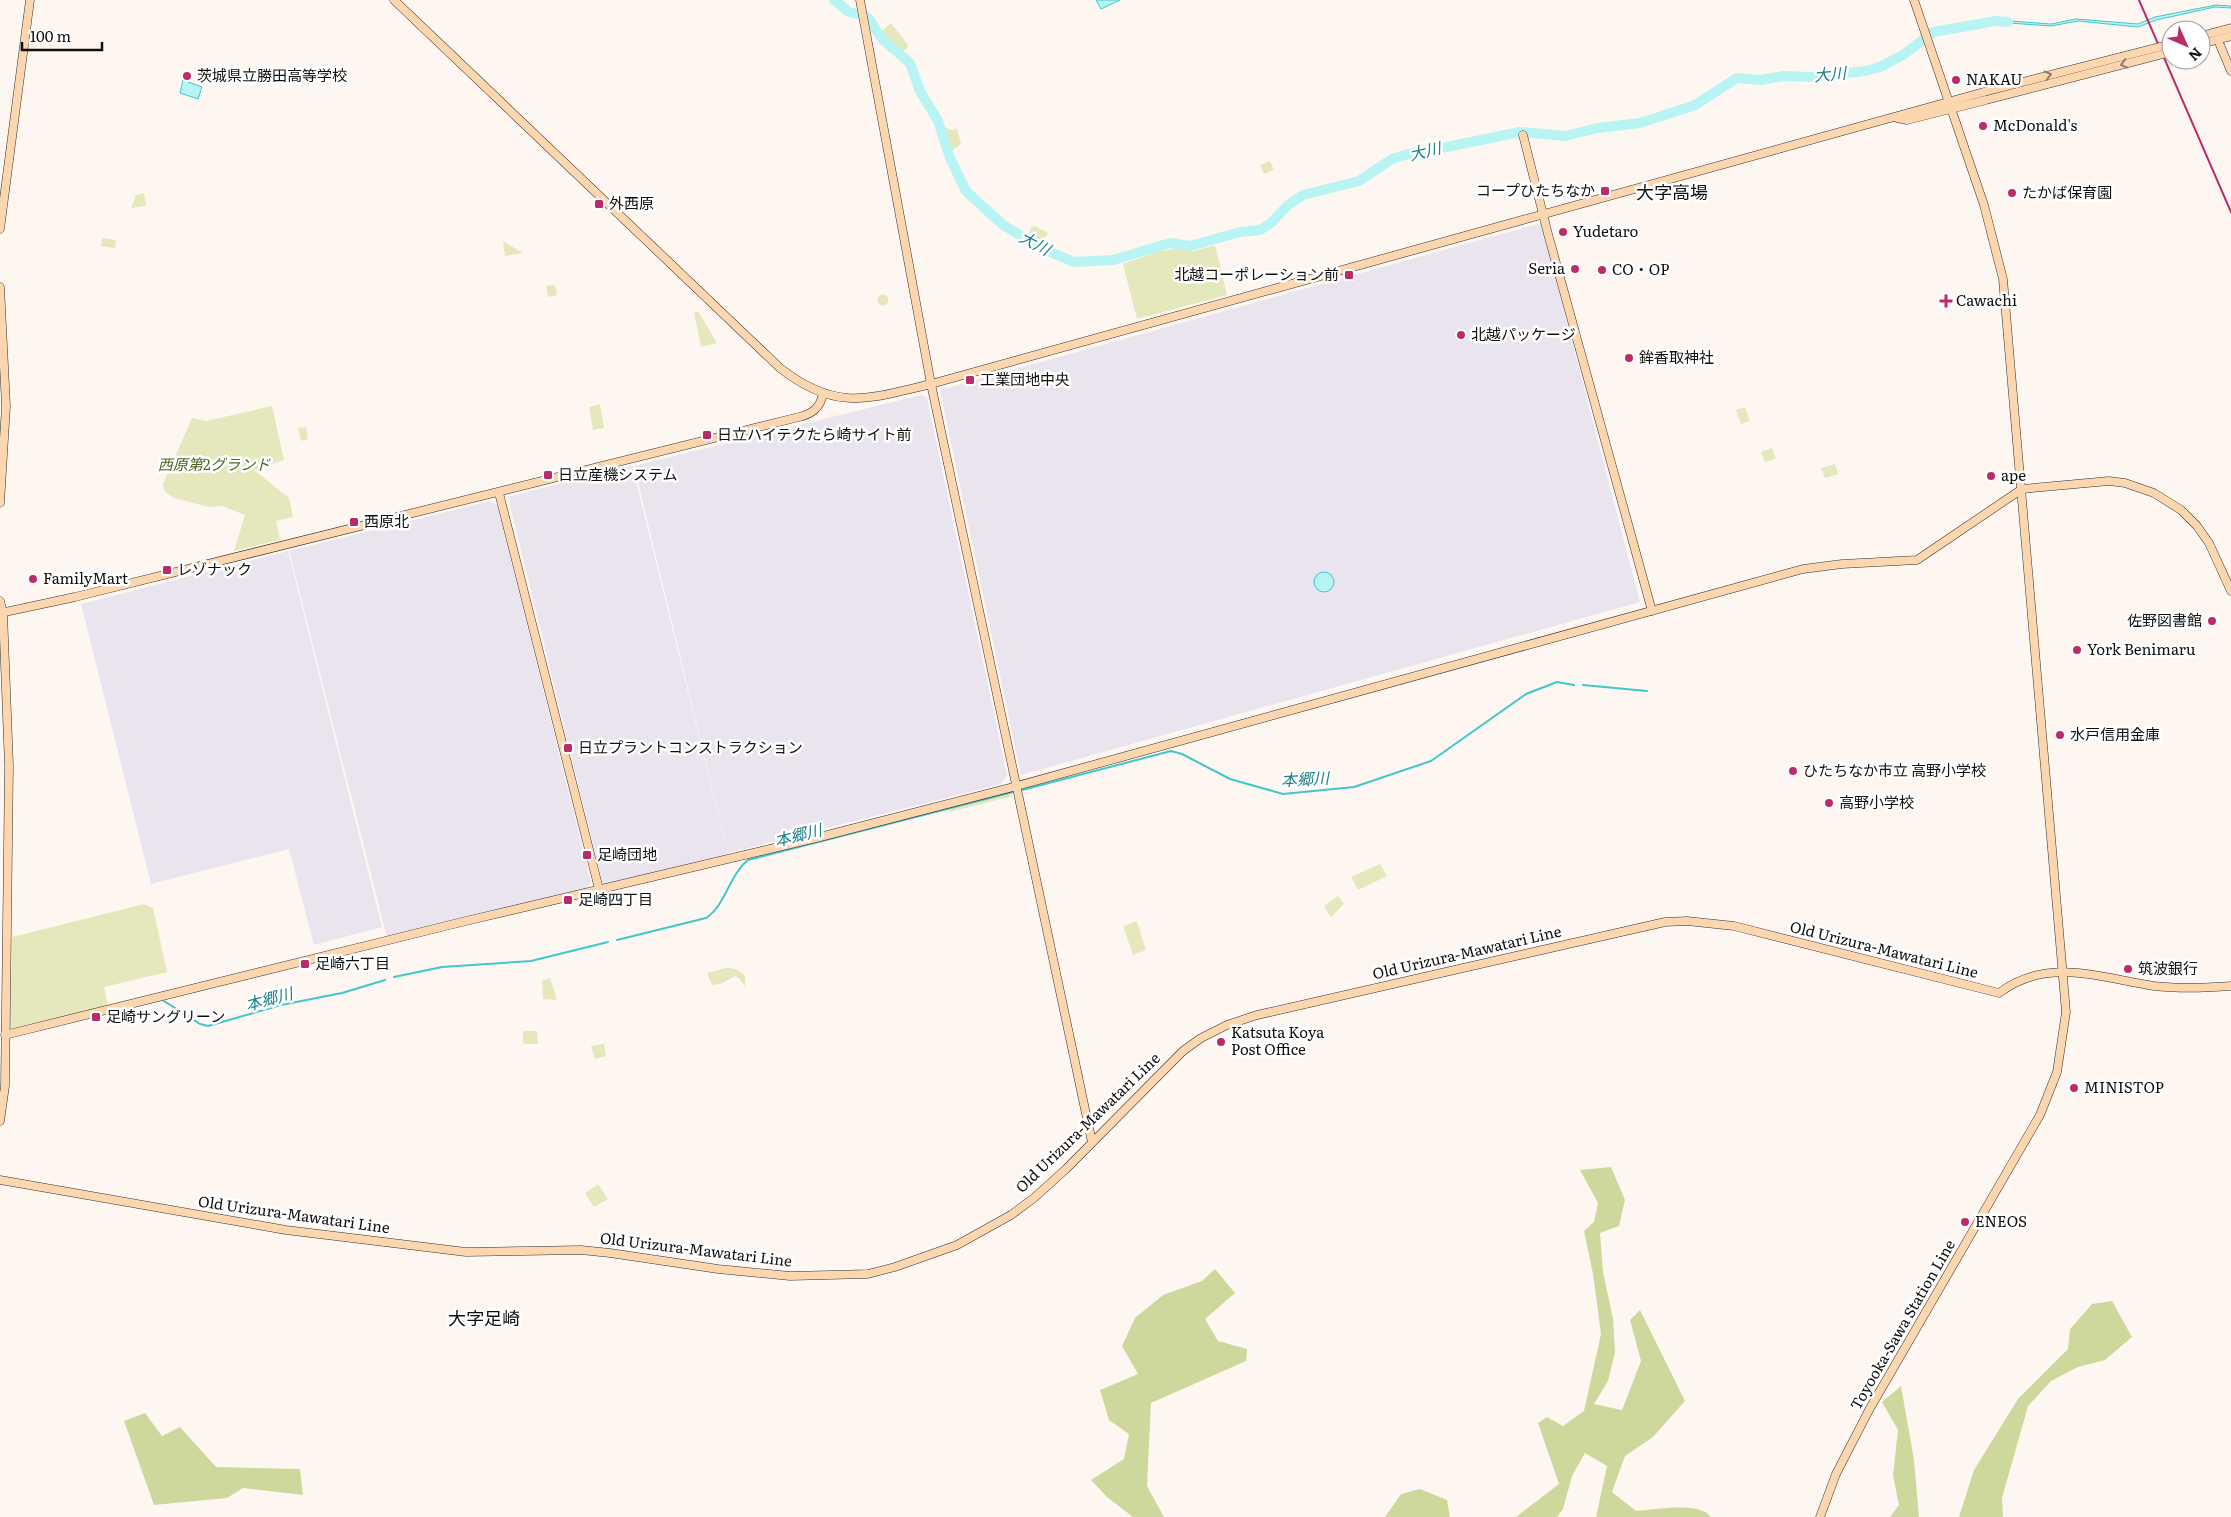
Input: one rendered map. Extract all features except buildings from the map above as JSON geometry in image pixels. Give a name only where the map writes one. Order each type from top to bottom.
[{"type":"street","points":[[0,229],[30,0]]},
{"type":"street","points":[[394,0],[756,347],[789,375],[824,394],[863,399],[931,384],[1895,117],[1907,120],[1950,105],[2161,54]]},
{"type":"street","points":[[860,0],[931,384],[1092,1142]]},
{"type":"street","name":"Toyooka-Sawa Station Line","points":[[1820,1517],[1836,1474],[1864,1418],[2046,1104],[2057,1072],[2066,1012],[2003,279],[1984,205],[1914,0]]},
{"type":"street","points":[[2211,33],[2231,28]]},
{"type":"street","points":[[2211,41],[2231,36]]},
{"type":"street","points":[[2220,45],[2231,71]]},
{"type":"street","points":[[1985,96],[2161,47]]},
{"type":"street","points":[[1523,135],[1543,215],[1652,611]]},
{"type":"street","points":[[0,287],[6,406],[0,503]]},
{"type":"street","points":[[1,613],[73,598],[807,415],[819,404],[824,394]]},
{"type":"street","points":[[5,1035],[599,889],[816,838],[1017,786],[1803,569],[1842,564],[1917,560],[2022,489],[2109,481],[2125,483],[2154,492],[2181,510],[2197,526],[2209,542],[2231,591]]},
{"type":"street","points":[[499,493],[599,889]]},
{"type":"street","points":[[0,601],[9,766],[5,1086],[0,1121]]},
{"type":"street","name":"Old Urizura-Mawatari Line","points":[[0,1180],[286,1230],[456,1251],[493,1253],[591,1251],[718,1269],[790,1276],[868,1274],[895,1267],[957,1244],[984,1231],[1034,1198],[1176,1057],[1202,1038],[1228,1025],[1257,1015],[1665,922],[1687,921],[1734,926],[1999,993],[2009,985],[2023,979],[2063,971]]},
{"type":"street","points":[[2063,971],[2156,986],[2193,988],[2231,986]]},
{"type":"shaded area","points":[[1541,223],[1640,602],[1021,775],[940,390]]},
{"type":"shaded area","points":[[921,395],[927,398],[1007,775],[1001,784],[728,853],[634,466]]},
{"type":"shaded area","points":[[632,465],[728,854],[603,885],[508,497]]},
{"type":"shaded area","points":[[490,501],[497,505],[591,882],[586,889],[387,937],[289,551]]},
{"type":"shaded area","points":[[288,551],[382,927],[314,945],[289,849],[151,884],[81,604]]},
{"type":"green space","points":[[891,23],[908,45],[907,49],[898,52],[879,33]]},
{"type":"green space","points":[[941,125],[951,130],[957,129],[961,144],[949,153]]},
{"type":"green space","points":[[1270,161],[1274,170],[1264,174],[1260,165]]},
{"type":"green space","points":[[144,193],[146,206],[131,208],[136,195]]},
{"type":"green space","points":[[1035,226],[1048,233],[1041,245],[1027,237],[1031,228]]},
{"type":"green space","points":[[102,238],[116,240],[115,248],[101,246]]},
{"type":"green space","points":[[503,241],[523,253],[505,256]]},
{"type":"green space","points":[[1215,245],[1227,295],[1137,319],[1123,264],[1160,251],[1174,249],[1194,251]]},
{"type":"green space","points":[[555,285],[557,295],[548,297],[546,286]]},
{"type":"green space","points":[[883,294],[889,300],[883,306],[877,300]]},
{"type":"green space","points":[[698,311],[717,343],[701,347],[694,313]]},
{"type":"green space","points":[[600,404],[604,428],[593,430],[589,407]]},
{"type":"green space","name":"西原第2グランド","points":[[272,406],[284,460],[254,470],[289,498],[293,517],[276,521],[280,540],[234,551],[245,515],[222,506],[209,507],[174,498],[164,491],[163,484],[192,418],[206,421]]},
{"type":"green space","points":[[1745,407],[1750,421],[1741,424],[1736,410]]},
{"type":"green space","points":[[306,427],[308,439],[301,441],[298,428]]},
{"type":"green space","points":[[1772,448],[1776,459],[1765,462],[1761,452]]},
{"type":"green space","points":[[1835,464],[1838,474],[1825,478],[1821,468]]},
{"type":"green space","points":[[1005,792],[1013,796],[950,812],[949,808],[951,806]]},
{"type":"green space","points":[[1380,864],[1387,876],[1358,890],[1351,877]]},
{"type":"green space","points":[[1338,896],[1344,904],[1331,917],[1324,906]]},
{"type":"green space","points":[[144,904],[153,908],[167,972],[104,987],[108,1007],[10,1031],[12,937]]},
{"type":"green space","points":[[1137,921],[1146,950],[1133,955],[1123,926]]},
{"type":"green space","points":[[726,968],[737,970],[745,976],[745,987],[739,978],[735,976],[721,984],[712,985],[707,973]]},
{"type":"green space","points":[[550,978],[557,1000],[543,999],[542,981]]},
{"type":"green space","points":[[523,1031],[537,1031],[538,1044],[523,1044]]},
{"type":"green space","points":[[604,1044],[606,1056],[595,1059],[591,1046]]},
{"type":"green space","points":[[1611,1167],[1625,1200],[1619,1226],[1600,1233],[1603,1272],[1613,1319],[1615,1352],[1608,1381],[1594,1404],[1622,1410],[1641,1361],[1630,1320],[1640,1310],[1685,1401],[1653,1437],[1625,1456],[1612,1492],[1636,1511],[1687,1508],[1705,1512],[1711,1517],[1596,1517],[1607,1466],[1585,1453],[1572,1476],[1563,1509],[1557,1517],[1516,1517],[1559,1484],[1538,1423],[1547,1417],[1563,1426],[1584,1411],[1601,1334],[1593,1274],[1584,1231],[1594,1222],[1598,1203],[1580,1170]]},
{"type":"green space","points":[[598,1184],[608,1199],[594,1207],[585,1193]]},
{"type":"green space","points":[[1215,1269],[1235,1293],[1205,1319],[1218,1341],[1247,1349],[1246,1361],[1151,1403],[1147,1486],[1164,1517],[1133,1517],[1107,1497],[1091,1480],[1124,1459],[1129,1434],[1109,1420],[1100,1390],[1138,1374],[1122,1346],[1135,1318],[1163,1295],[1202,1281]]},
{"type":"green space","points":[[2112,1301],[2132,1337],[2105,1360],[2078,1367],[2051,1381],[2028,1406],[2002,1498],[2003,1517],[1959,1517],[1974,1470],[2018,1399],[2068,1349],[2070,1329],[2092,1304]]},
{"type":"green space","points":[[1901,1386],[1914,1460],[1919,1517],[1890,1517],[1899,1505],[1893,1475],[1898,1430],[1882,1402]]},
{"type":"green space","points":[[145,1413],[162,1436],[180,1427],[216,1467],[300,1469],[303,1495],[243,1488],[227,1498],[154,1505],[124,1421]]},
{"type":"green space","points":[[1420,1489],[1447,1500],[1450,1517],[1385,1517],[1401,1494]]},
{"type":"water","points":[[1096,0],[1120,0],[1101,9]]},
{"type":"water","points":[[2216,5],[2231,6],[2231,8],[2215,7],[2156,20],[2138,27],[2078,21],[2051,26],[1995,22],[1996,20],[2051,24],[2076,19],[2138,24],[2155,17]]},
{"type":"water","points":[[183,80],[202,87],[198,99],[180,93]]},
{"type":"water","points":[[1324,572],[1331,575],[1334,582],[1331,589],[1324,592],[1317,589],[1314,582],[1317,575]]},
{"type":"waterway","name":"大川","points":[[834,0],[849,12],[865,16],[869,19],[882,39],[910,63],[920,91],[938,121],[950,158],[966,191],[1003,225],[1043,249],[1074,262],[1113,260],[1170,243],[1190,246],[1240,232],[1260,230],[1271,223],[1288,205],[1303,195],[1359,181],[1392,159],[1418,151],[1520,132],[1565,136],[1598,128],[1640,123],[1695,105],[1737,78],[1761,80],[1784,76],[1810,77],[1865,71],[1880,67],[1903,55],[1933,32],[1996,21],[2008,22]]},
{"type":"waterway","name":"本郷川","points":[[1022,790],[1171,751],[1182,754],[1230,779],[1283,794],[1354,787],[1431,761],[1526,694],[1557,682],[1574,685]]},
{"type":"waterway","name":"本郷川","points":[[1583,685],[1647,691]]},
{"type":"waterway","name":"本郷川","points":[[617,940],[706,918],[718,906],[736,874],[748,860],[1013,792]]},
{"type":"waterway","name":"本郷川","points":[[394,977],[442,967],[531,961],[608,942]]},
{"type":"waterway","name":"本郷川","points":[[164,1001],[200,1024],[208,1026],[281,1005],[342,993],[385,980]]},
{"type":"railway","points":[[2139,0],[2231,212]]},
{"type":"place","name":"茨城県立勝田高等学校","points":[[187,76]]},
{"type":"place","name":"NAKAU","points":[[1956,80]]},
{"type":"place","name":"McDonald's","points":[[1983,126]]},
{"type":"place","name":"コープひたちなか","points":[[1605,191]]},
{"type":"place","name":"たかば保育園","points":[[2012,193]]},
{"type":"place","name":"外西原","points":[[599,204]]},
{"type":"place","name":"Yudetaro","points":[[1563,232]]},
{"type":"place","name":"Seria","points":[[1575,269]]},
{"type":"place","name":"CO・OP","points":[[1602,270]]},
{"type":"place","name":"北越コーポレーション前","points":[[1349,275]]},
{"type":"place","name":"Cawachi","points":[[1946,301]]},
{"type":"place","name":"北越パッケージ","points":[[1461,335]]},
{"type":"place","name":"鉾香取神社","points":[[1629,358]]},
{"type":"place","name":"工業団地中央","points":[[970,380]]},
{"type":"place","name":"日立ハイテクたら崎サイト前","points":[[707,435]]},
{"type":"place","name":"日立産機システム","points":[[548,475]]},
{"type":"place","name":"ape","points":[[1991,476]]},
{"type":"place","name":"西原北","points":[[354,522]]},
{"type":"place","name":"レゾナック","points":[[167,570]]},
{"type":"place","name":"FamilyMart","points":[[33,579]]},
{"type":"place","name":"佐野図書館","points":[[2212,621]]},
{"type":"place","name":"York Benimaru","points":[[2077,650]]},
{"type":"place","name":"水戸信用金庫","points":[[2060,735]]},
{"type":"place","name":"日立プラントコンストラクション","points":[[568,748]]},
{"type":"place","name":"ひたちなか市立 高野小学校","points":[[1793,771]]},
{"type":"place","name":"高野小学校","points":[[1829,803]]},
{"type":"place","name":"足崎団地","points":[[587,855]]},
{"type":"place","name":"足崎四丁目","points":[[568,900]]},
{"type":"place","name":"足崎六丁目","points":[[305,964]]},
{"type":"place","name":"筑波銀行","points":[[2128,969]]},
{"type":"place","name":"足崎サングリーン","points":[[96,1017]]},
{"type":"place","name":"Katsuta Koya Post Office","points":[[1221,1042]]},
{"type":"place","name":"MINISTOP","points":[[2074,1088]]},
{"type":"place","name":"ENEOS","points":[[1965,1222]]},
{"type":"district","name":"大字高場","points":[[1672,193]]},
{"type":"district","name":"大字足崎","points":[[484,1319]]}]
